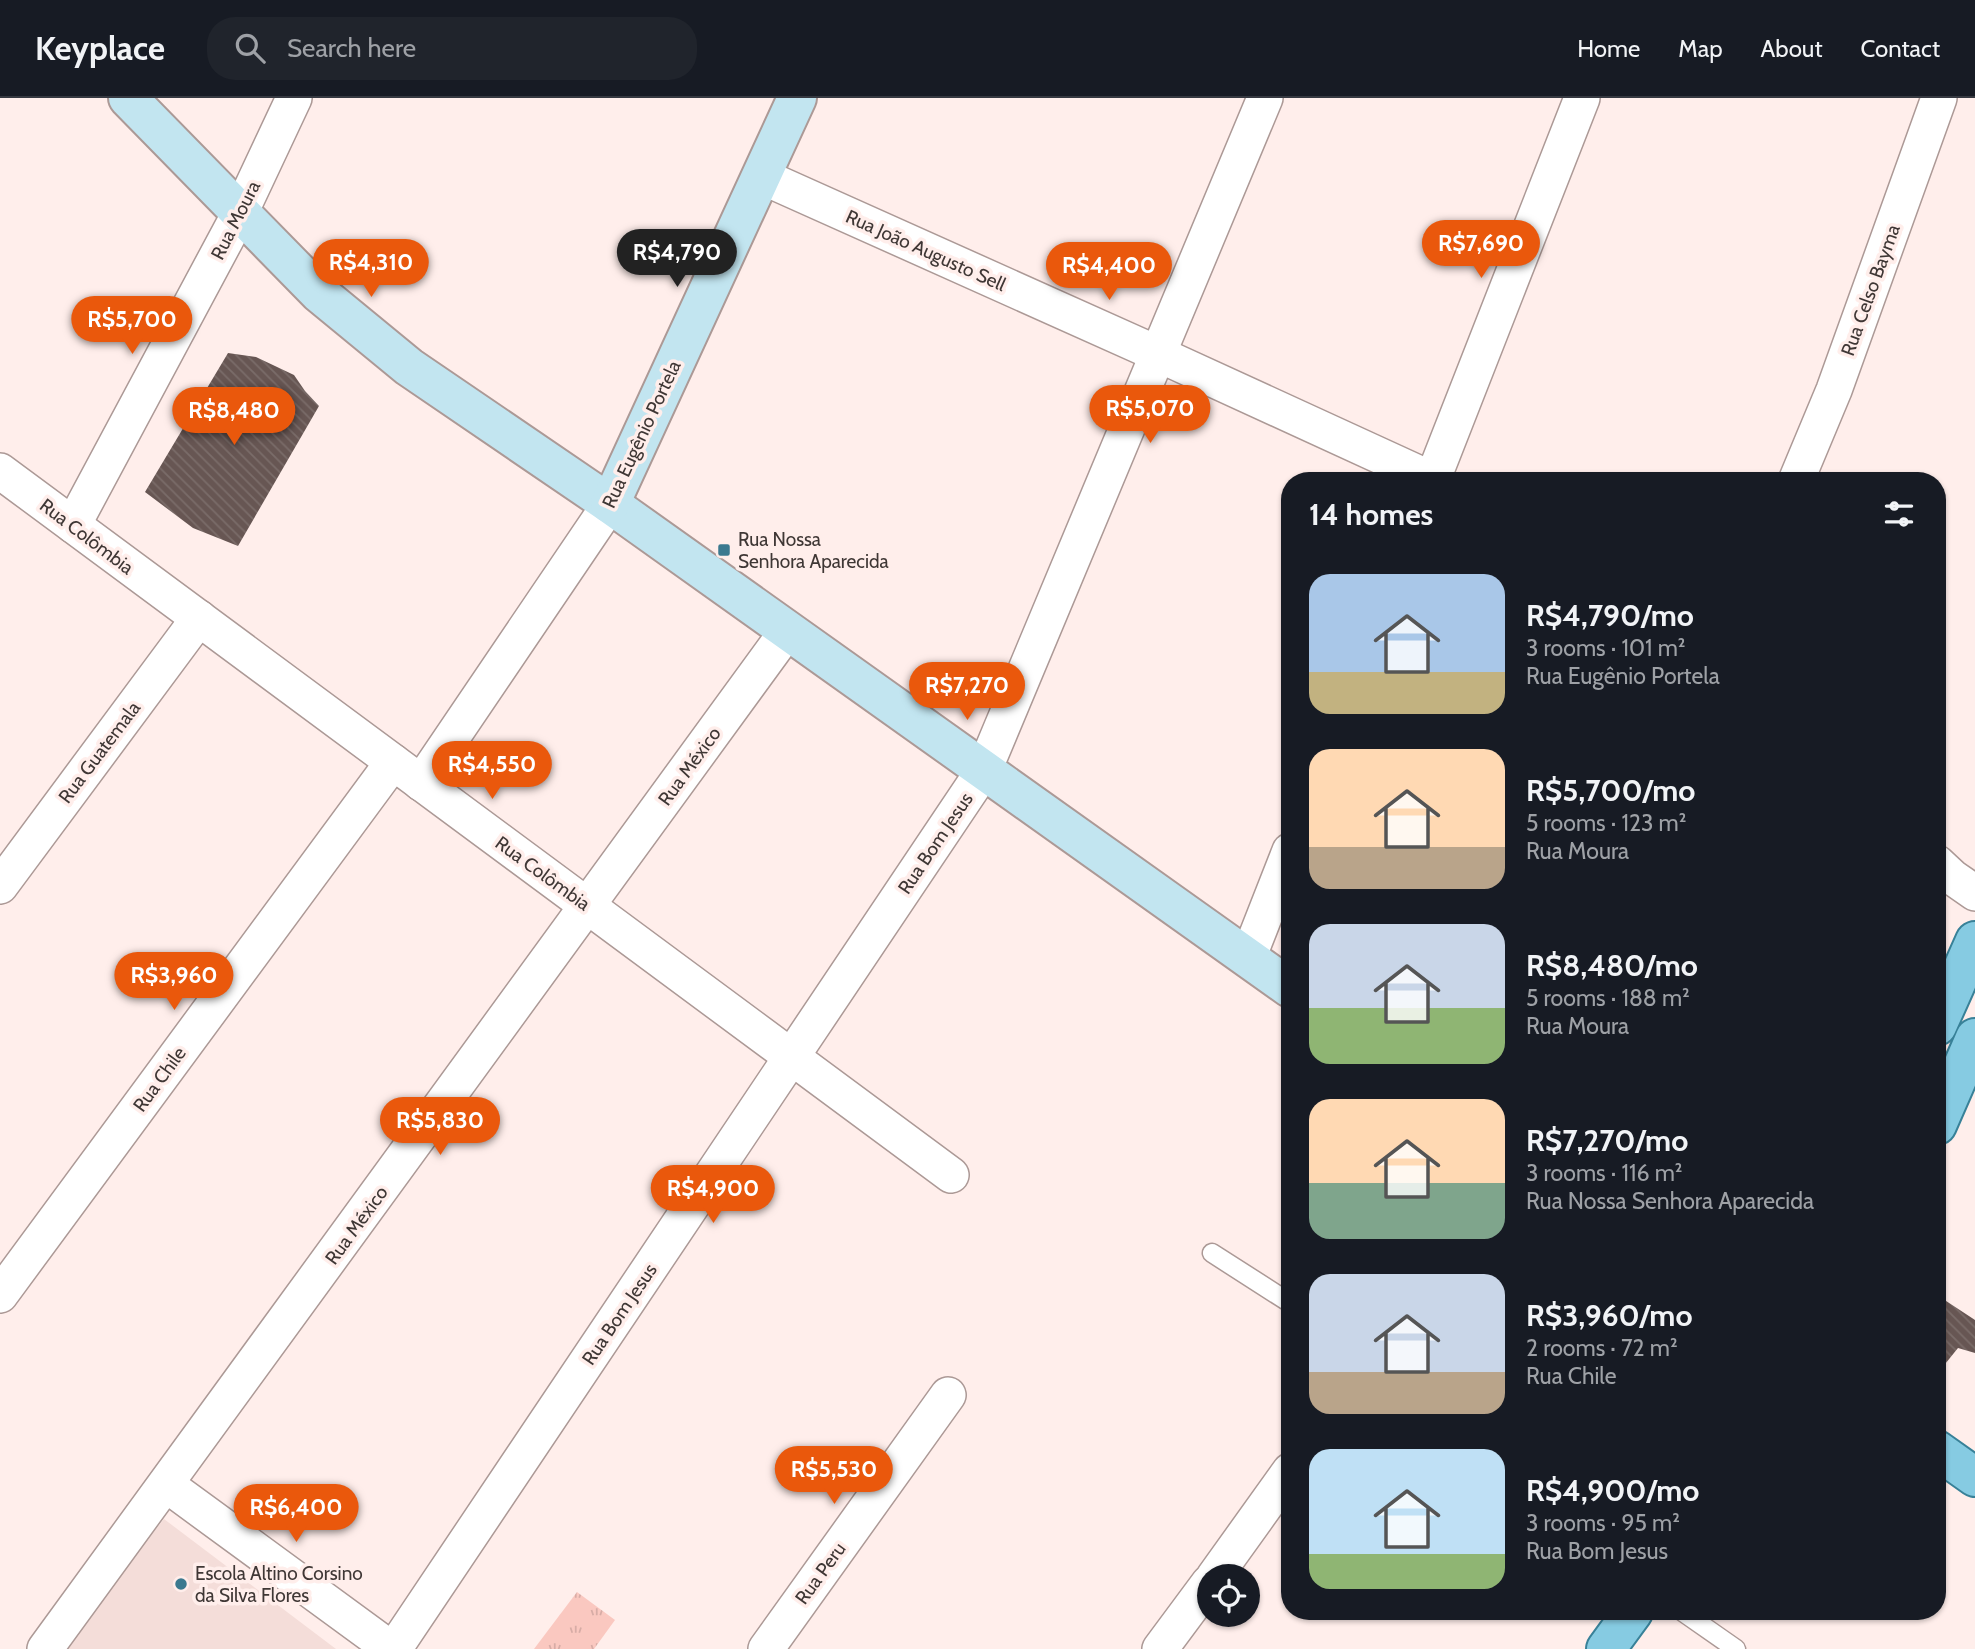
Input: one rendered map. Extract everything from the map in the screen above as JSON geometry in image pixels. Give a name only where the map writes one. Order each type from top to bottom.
[{"type":"main road","points":[[128,98],[318,293],[377,342],[453,399],[610,504],[1281,982]]},
{"type":"main road","name":"Rua Eugênio Portela","points":[[610,504],[797,98]]},
{"type":"main road","points":[[1946,1006],[1975,941]]},
{"type":"main road","points":[[1946,1104],[1975,1038]]},
{"type":"main road","points":[[1946,1456],[1975,1477]]},
{"type":"main road","points":[[1606,1649],[1627,1620]]},
{"type":"street","name":"Rua Moura","points":[[73,525],[240,213],[294,98]]},
{"type":"street","name":"Rua Bom Jesus","points":[[393,1649],[984,770],[1265,98]]},
{"type":"street","points":[[1437,472],[1582,98]]},
{"type":"street","name":"Rua Celso Bayma","points":[[1800,472],[1834,390],[1939,98]]},
{"type":"street","name":"Rua João Augusto Sell","points":[[761,176],[1414,472]]},
{"type":"street","name":"Rua Colômbia","points":[[0,471],[951,1175]]},
{"type":"street","name":"Rua Eugênio Portela","points":[[421,783],[610,504]]},
{"type":"street","name":"Rua Guatemala","points":[[0,886],[199,618]]},
{"type":"street","name":"Rua México","points":[[45,1649],[788,630]]},
{"type":"street","name":"Rua Chile","points":[[0,1296],[393,762]]},
{"type":"street","points":[[1946,871],[1975,893]]},
{"type":"street","points":[[1248,958],[1281,874]]},
{"type":"street","name":"Rua Peru","points":[[766,1649],[948,1395]]},
{"type":"street","points":[[1223,1564],[1281,1484]]},
{"type":"street","points":[[167,1485],[393,1649]]},
{"type":"street","points":[[1160,1649],[1197,1599]]},
{"type":"lane","points":[[1212,1253],[1281,1297]]},
{"type":"lane","points":[[1695,1620],[1736,1649]]},
{"type":"shaded area","name":"Escola Altino Corsino da Silva Flores","points":[[164,1519],[336,1649],[59,1649]]},
{"type":"green space","points":[[577,1592],[615,1620],[594,1649],[534,1649]]},
{"type":"building","points":[[228,353],[256,357],[294,375],[319,406],[238,546],[193,528],[145,492]]},
{"type":"building","points":[[1946,1301],[1975,1320],[1975,1353],[1958,1348],[1946,1363]]},
{"type":"place","name":"Rua Nossa Senhora Aparecida","points":[[724,550]]},
{"type":"place","name":"Escola Altino Corsino da Silva Flores","points":[[181,1584]]}]
